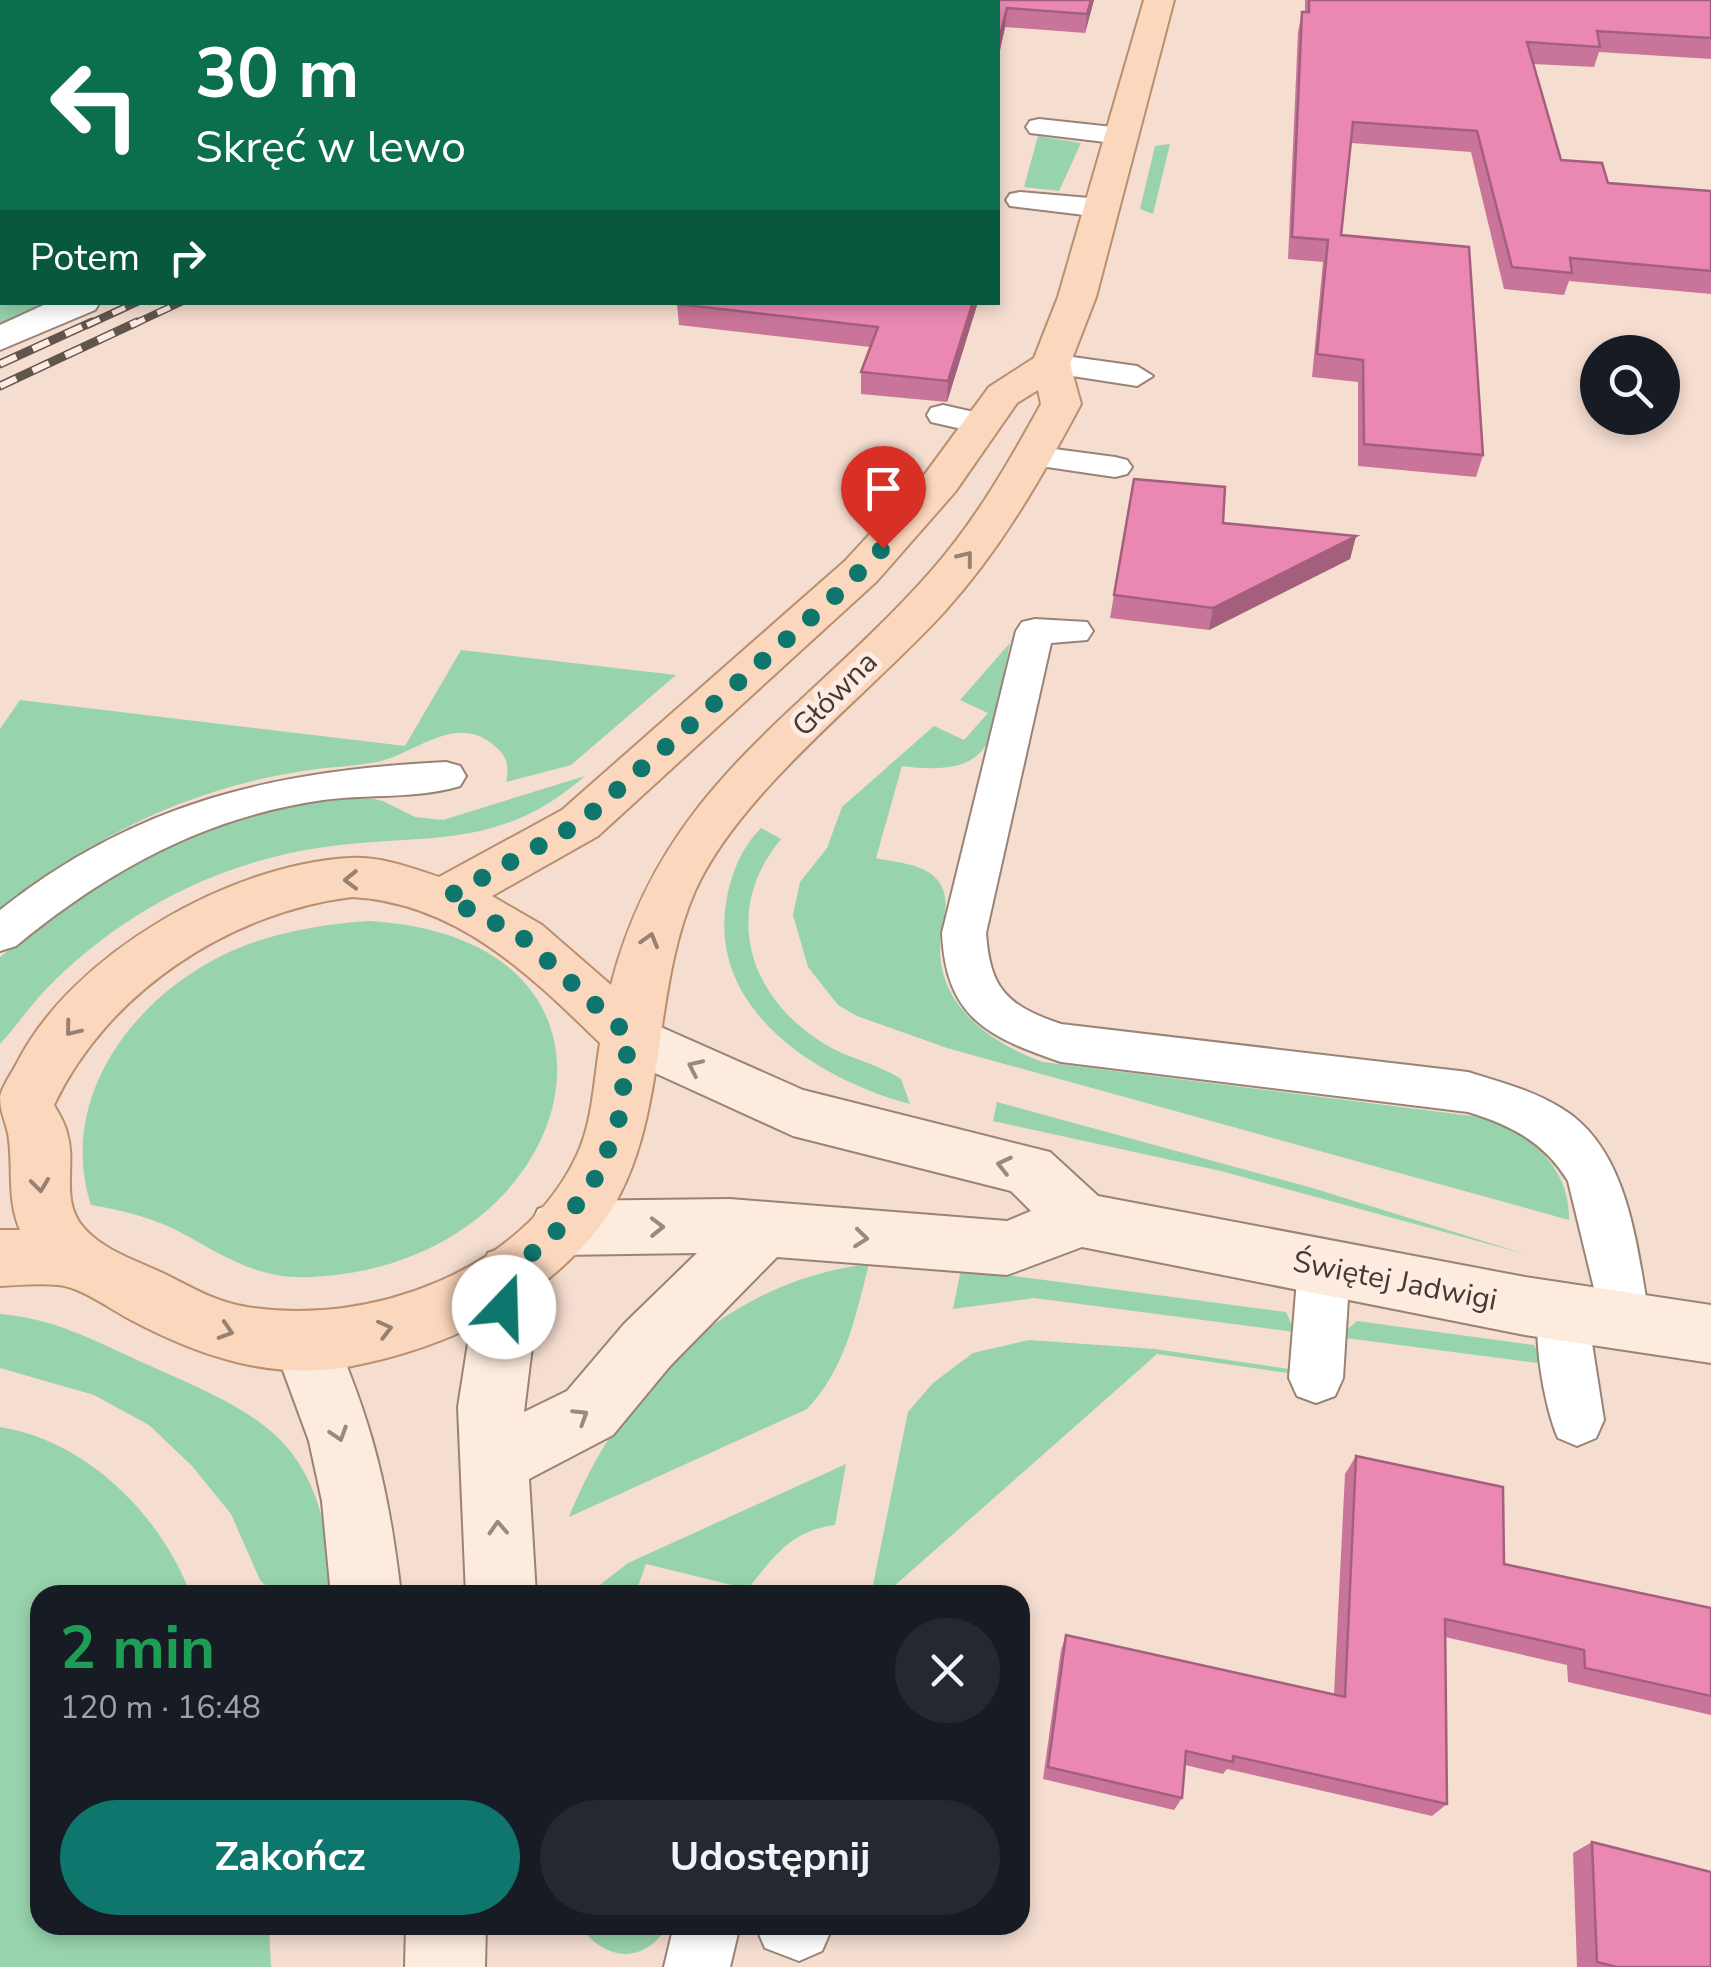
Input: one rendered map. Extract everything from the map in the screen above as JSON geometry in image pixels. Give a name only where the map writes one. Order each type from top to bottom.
[{"type":"main road","name":"Główna","points":[[72,1256],[191,1320],[246,1337],[305,1343],[403,1324],[462,1303],[510,1273],[560,1228],[601,1170],[620,1115],[629,1036],[649,942],[665,894],[709,823],[930,600],[988,529],[1060,404],[1051,364],[1078,297],[1158,0]]},
{"type":"main road","points":[[446,898],[580,823],[622,786],[861,571],[940,483],[963,420],[1051,364]]},
{"type":"main road","points":[[72,1256],[44,1215],[40,1133],[12,1113],[50,1056],[86,1011],[135,966],[181,935],[242,905],[294,888],[354,876],[446,898],[521,936],[629,1036],[793,1112],[1029,1170],[1081,1220],[1007,1248],[764,1229],[560,1228]]},
{"type":"main road","name":"Świętej Jadwigi","points":[[1081,1220],[1561,1311],[1711,1334]]},
{"type":"main road","points":[[495,1461],[590,1413],[659,1333],[764,1229]]},
{"type":"main road","points":[[0,1258],[72,1256]]},
{"type":"main road","points":[[500,1585],[490,1407],[510,1273]]},
{"type":"main road","points":[[305,1343],[342,1441],[356,1501],[365,1585]]},
{"type":"main road","points":[[445,1967],[446,1935]]},
{"type":"street","points":[[0,339],[75,305]]},
{"type":"lane","points":[[1038,128],[1122,136]]},
{"type":"lane","points":[[1020,200],[1102,208]]},
{"type":"lane","points":[[1051,364],[1137,376]]},
{"type":"lane","points":[[1032,456],[1115,467]]},
{"type":"lane","points":[[1074,631],[1035,632],[964,933],[969,982],[982,1001],[1000,1018],[1061,1042],[1468,1092],[1528,1108],[1574,1145],[1593,1172],[1624,1321]]},
{"type":"lane","points":[[0,934],[104,857],[213,809],[320,782],[446,776]]},
{"type":"lane","points":[[1316,1378],[1324,1267]]},
{"type":"lane","points":[[1561,1311],[1576,1420]]},
{"type":"lane","points":[[697,1967],[705,1935]]},
{"type":"green space","points":[[1038,136],[1081,143],[1059,191],[1024,187]]},
{"type":"green space","points":[[1170,144],[1153,214],[1140,209],[1155,146]]},
{"type":"green space","points":[[0,305],[53,305],[0,328]]},
{"type":"green space","points":[[1010,643],[989,741],[978,755],[961,764],[936,768],[902,766],[876,858],[919,867],[939,882],[945,902],[941,959],[945,980],[968,1016],[1002,1043],[1043,1062],[1488,1118],[1520,1135],[1546,1157],[1563,1185],[1569,1220],[947,1048],[857,1016],[838,1005],[808,967],[793,915],[800,882],[827,848],[842,807],[934,726],[964,740],[988,713],[960,700]]},
{"type":"green space","points":[[461,650],[676,675],[571,765],[506,782],[507,764],[497,748],[482,737],[467,733],[437,738],[377,762],[247,782],[187,801],[128,827],[71,859],[0,910],[0,729],[20,700],[405,746]]},
{"type":"green space","points":[[585,776],[552,801],[489,829],[281,855],[176,893],[143,911],[83,955],[48,987],[0,1044],[0,957],[98,879],[206,827],[308,800],[359,796],[383,801],[415,817],[443,820]]},
{"type":"green space","points":[[761,828],[781,839],[763,866],[752,894],[748,922],[751,950],[761,977],[797,1024],[823,1043],[901,1079],[910,1104],[841,1078],[808,1059],[753,1008],[735,977],[725,942],[726,903],[738,863]]},
{"type":"green space","points":[[368,921],[463,940],[524,982],[553,1038],[554,1100],[528,1163],[477,1219],[404,1259],[311,1277],[292,1277],[241,1264],[157,1222],[91,1205],[83,1163],[85,1121],[97,1082],[117,1046],[144,1013],[175,985],[211,961],[249,944],[308,928]]},
{"type":"green space","points":[[997,1102],[1309,1187],[1532,1256],[1221,1171],[993,1121]]},
{"type":"green space","points":[[869,1264],[840,1359],[807,1409],[569,1517],[618,1424],[649,1384],[685,1348],[725,1317],[769,1293],[817,1275]]},
{"type":"green space","points":[[961,1269],[1286,1312],[1295,1332],[1034,1298],[953,1309]]},
{"type":"green space","points":[[0,1314],[19,1316],[87,1337],[250,1415],[276,1436],[298,1462],[314,1493],[326,1534],[332,1584],[266,1585],[231,1514],[192,1466],[149,1425],[94,1395],[0,1368]]},
{"type":"green space","points":[[1357,1321],[1534,1345],[1546,1364],[1338,1337]]},
{"type":"green space","points":[[1029,1340],[1155,1349],[1296,1370],[1295,1374],[1157,1354],[895,1585],[873,1585],[908,1412],[933,1383],[973,1353]]},
{"type":"green space","points":[[0,1427],[63,1448],[117,1487],[161,1537],[187,1585],[30,1585],[30,1935],[269,1935],[271,1967],[0,1967]]},
{"type":"green space","points":[[846,1464],[835,1525],[807,1533],[785,1546],[751,1585],[732,1585],[646,1564],[639,1585],[600,1585],[628,1563]]},
{"type":"green space","points":[[661,1935],[648,1947],[624,1954],[612,1952],[589,1937]]},
{"type":"building","points":[[1000,0],[1091,0],[1087,14],[1007,8],[1000,36]]},
{"type":"building","points":[[1309,0],[1711,0],[1711,38],[1597,31],[1600,47],[1527,42],[1561,160],[1602,163],[1608,183],[1711,191],[1711,271],[1570,258],[1572,273],[1512,267],[1477,131],[1353,122],[1341,235],[1469,247],[1483,455],[1364,444],[1363,360],[1317,354],[1328,240],[1292,237],[1302,12],[1309,12]]},
{"type":"building","points":[[686,305],[972,305],[948,381],[861,372],[878,327]]},
{"type":"building","points":[[1134,479],[1225,487],[1223,523],[1356,536],[1213,608],[1114,595]]},
{"type":"building","points":[[1356,1456],[1503,1487],[1504,1564],[1711,1608],[1711,1696],[1585,1668],[1584,1650],[1445,1619],[1447,1804],[1233,1756],[1233,1762],[1186,1751],[1182,1798],[1048,1767],[1066,1635],[1345,1697]]},
{"type":"building","points":[[1592,1842],[1711,1872],[1711,1967],[1617,1967],[1597,1962]]},
{"type":"railway","points":[[87,325],[130,305]]},
{"type":"railway","points":[[132,325],[175,305]]},
{"type":"railway","points":[[0,364],[92,322]]},
{"type":"railway","points":[[0,386],[137,322]]},
{"type":"route","points":[[504,1307],[510,1273],[560,1228],[601,1170],[620,1115],[629,1036],[521,936],[446,898],[580,823],[833,598],[883,548]]}]
